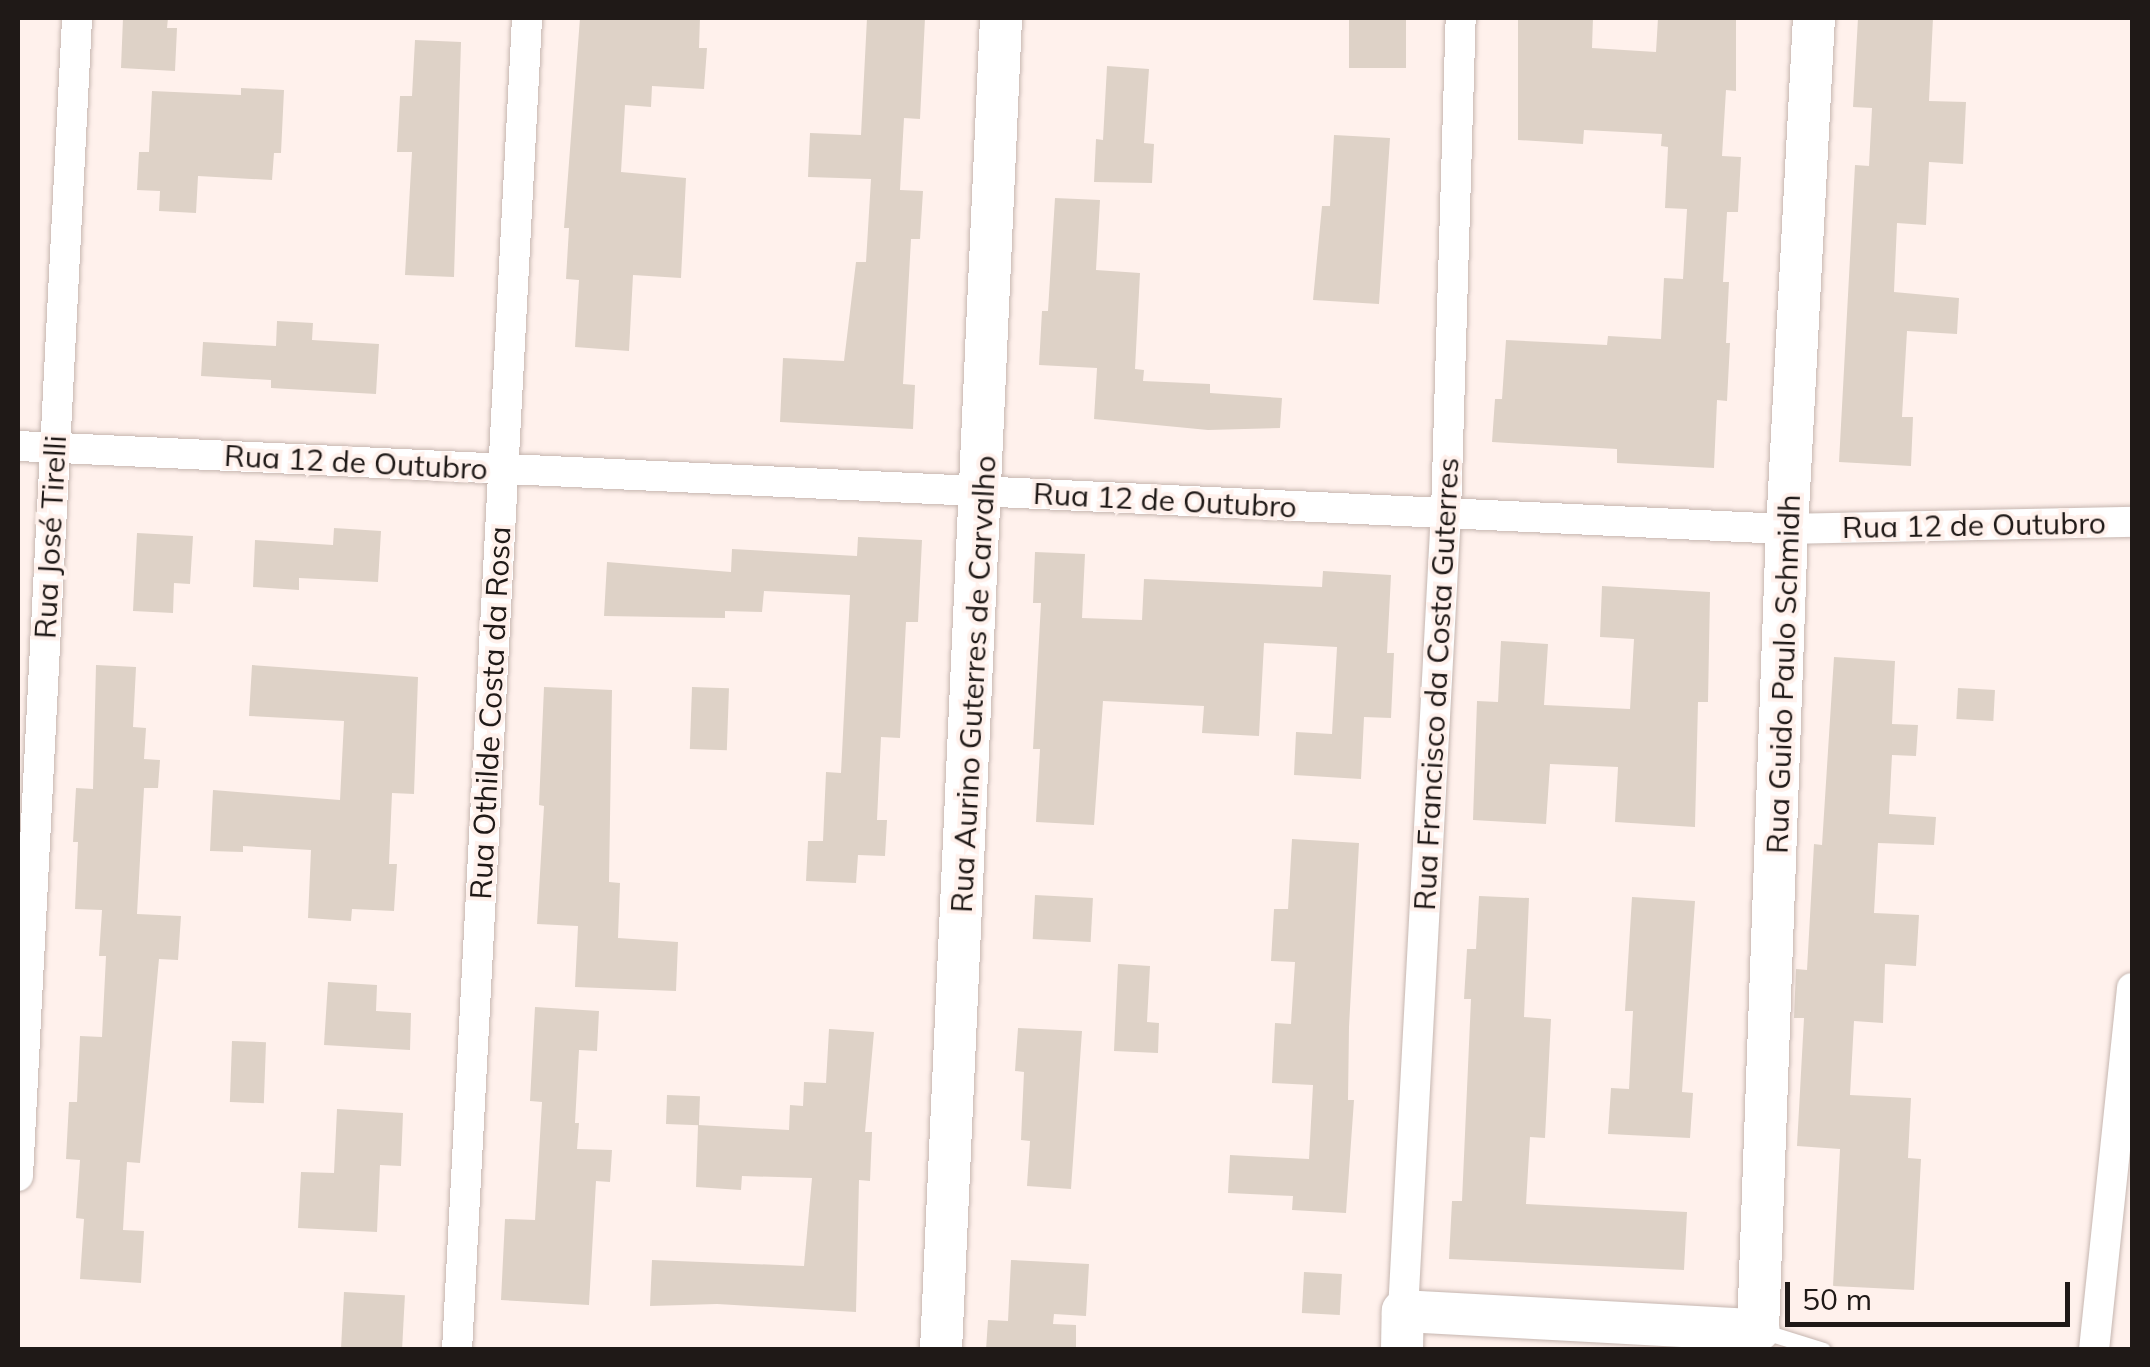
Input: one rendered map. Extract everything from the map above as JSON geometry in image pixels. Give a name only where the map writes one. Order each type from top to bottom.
[{"type":"street","name":"Rua José Tirelli","points":[[18,1176],[77,18]]},
{"type":"street","name":"Rua Othilde Costa da Rosa","points":[[457,1350],[527,18]]},
{"type":"street","name":"Rua Aurino Guterres de Carvalho","points":[[941,1350],[1002,18]]},
{"type":"street","name":"Rua Francisco da Costa Guterres","points":[[1403,1330],[1446,513],[1462,18]]},
{"type":"street","name":"Rua Guido Paulo Schmidh","points":[[1758,1330],[1788,529],[1814,18]]},
{"type":"street","name":"Rua 12 de Outubro","points":[[18,446],[1788,529],[2132,522]]},
{"type":"street","points":[[2094,1350],[2132,988]]},
{"type":"street","points":[[1403,1330],[1758,1330]]},
{"type":"lane","points":[[1758,1330],[1823,1350]]},
{"type":"building","points":[[123,18],[168,18],[167,28],[177,28],[175,71],[121,68]]},
{"type":"building","points":[[580,18],[700,18],[699,48],[707,48],[704,89],[652,86],[651,107],[625,105],[621,172],[686,178],[681,278],[633,275],[629,351],[575,347],[579,280],[566,279],[569,228],[564,228]]},
{"type":"building","points":[[867,18],[925,18],[920,119],[904,118],[900,190],[923,191],[920,239],[911,239],[903,384],[915,385],[913,429],[780,422],[783,358],[844,361],[856,262],[866,262],[871,179],[808,177],[810,133],[861,135]]},
{"type":"building","points":[[1349,18],[1406,18],[1406,68],[1349,68]]},
{"type":"building","points":[[1518,18],[1593,18],[1592,48],[1656,52],[1658,18],[1736,18],[1736,91],[1726,90],[1722,156],[1741,157],[1738,212],[1727,212],[1723,282],[1729,282],[1726,343],[1730,343],[1727,401],[1717,400],[1714,468],[1617,463],[1617,449],[1492,442],[1495,399],[1502,399],[1506,340],[1607,345],[1608,336],[1661,339],[1664,278],[1683,279],[1687,209],[1665,208],[1668,147],[1661,146],[1662,134],[1584,130],[1583,144],[1518,140]]},
{"type":"building","points":[[1858,18],[1933,18],[1929,101],[1966,102],[1963,164],[1929,162],[1926,225],[1897,223],[1894,292],[1959,298],[1957,334],[1907,331],[1902,417],[1913,417],[1911,466],[1839,462],[1855,165],[1869,166],[1872,108],[1853,107]]},
{"type":"building","points":[[415,40],[461,42],[454,277],[405,275],[412,152],[397,152],[400,96],[412,96]]},
{"type":"building","points":[[1107,66],[1149,69],[1144,143],[1154,144],[1152,183],[1094,182],[1096,139],[1103,140]]},
{"type":"building","points":[[241,88],[284,90],[281,153],[274,153],[272,180],[198,176],[196,213],[159,211],[160,191],[137,190],[139,152],[149,152],[152,91],[241,95]]},
{"type":"building","points":[[1334,135],[1390,138],[1379,304],[1313,300],[1322,206],[1330,206]]},
{"type":"building","points":[[1055,198],[1100,200],[1096,270],[1140,273],[1135,369],[1144,370],[1143,381],[1210,384],[1210,393],[1282,398],[1280,428],[1208,430],[1094,419],[1097,368],[1039,365],[1042,311],[1048,311]]},
{"type":"building","points":[[277,321],[313,323],[312,340],[379,344],[376,394],[271,388],[271,380],[201,376],[203,342],[276,346]]},
{"type":"building","points":[[334,528],[381,531],[378,582],[299,578],[299,590],[253,587],[255,540],[333,545]]},
{"type":"building","points":[[137,533],[193,536],[190,584],[174,583],[173,613],[133,611]]},
{"type":"building","points":[[858,537],[922,540],[918,622],[906,622],[900,738],[881,737],[877,820],[887,820],[885,856],[858,855],[856,883],[806,881],[808,841],[823,841],[826,772],[841,773],[850,595],[764,591],[762,612],[725,611],[725,618],[604,616],[607,562],[731,572],[732,549],[857,556]]},
{"type":"building","points":[[1035,552],[1085,554],[1082,618],[1142,620],[1144,579],[1322,587],[1323,571],[1391,575],[1387,653],[1394,653],[1391,718],[1364,717],[1361,779],[1294,775],[1296,732],[1332,734],[1337,647],[1264,643],[1259,736],[1202,733],[1204,706],[1103,701],[1094,825],[1036,822],[1040,749],[1033,749],[1041,603],[1033,603]]},
{"type":"building","points":[[1602,586],[1710,592],[1708,702],[1698,702],[1695,827],[1615,822],[1618,767],[1550,764],[1546,824],[1473,820],[1477,701],[1498,702],[1501,641],[1548,644],[1544,705],[1630,709],[1634,639],[1600,637]]},
{"type":"building","points":[[1834,657],[1895,661],[1892,724],[1918,725],[1916,756],[1892,755],[1889,814],[1936,817],[1934,845],[1878,843],[1874,913],[1919,915],[1916,966],[1885,964],[1883,1023],[1854,1021],[1850,1095],[1911,1098],[1908,1158],[1921,1159],[1914,1290],[1833,1286],[1840,1149],[1797,1146],[1804,1018],[1794,1018],[1796,969],[1807,970],[1814,844],[1822,845]]},
{"type":"building","points":[[96,665],[136,667],[133,727],[146,728],[144,759],[160,760],[158,788],[144,788],[137,914],[181,916],[178,960],[159,959],[140,1163],[127,1162],[123,1230],[144,1231],[141,1283],[80,1279],[84,1219],[76,1218],[80,1160],[66,1159],[69,1102],[77,1102],[80,1036],[102,1037],[106,956],[99,956],[102,910],[75,909],[78,842],[73,842],[76,788],[93,789]]},
{"type":"building","points":[[252,665],[418,677],[414,794],[392,793],[389,864],[397,864],[394,911],[352,909],[351,921],[308,918],[311,850],[243,846],[243,852],[210,851],[213,790],[340,800],[344,721],[249,716]]},
{"type":"building","points":[[544,687],[612,690],[609,882],[620,883],[618,938],[678,942],[676,991],[575,987],[578,926],[537,924],[544,806],[539,805]]},
{"type":"building","points":[[692,687],[729,688],[727,750],[690,749]]},
{"type":"building","points":[[1958,688],[1995,690],[1993,721],[1956,719]]},
{"type":"building","points":[[1292,839],[1359,843],[1349,1027],[1348,1100],[1354,1100],[1346,1213],[1292,1210],[1293,1196],[1228,1193],[1230,1155],[1309,1159],[1313,1085],[1272,1083],[1275,1023],[1291,1024],[1295,962],[1271,961],[1274,909],[1288,909]]},
{"type":"building","points":[[1035,895],[1093,898],[1091,942],[1033,939]]},
{"type":"building","points":[[1479,896],[1529,898],[1524,1017],[1551,1019],[1545,1138],[1530,1137],[1526,1204],[1687,1212],[1684,1270],[1449,1259],[1452,1201],[1462,1201],[1471,999],[1464,999],[1467,949],[1476,949]]},
{"type":"building","points":[[1632,897],[1695,901],[1682,1092],[1693,1093],[1690,1138],[1608,1134],[1611,1088],[1629,1089],[1633,1011],[1625,1011]]},
{"type":"building","points":[[1118,964],[1150,966],[1147,1022],[1159,1023],[1158,1053],[1114,1051]]},
{"type":"building","points":[[328,982],[377,985],[376,1011],[411,1013],[410,1050],[324,1045]]},
{"type":"building","points":[[535,1007],[599,1011],[597,1051],[579,1050],[575,1123],[579,1123],[577,1149],[612,1150],[610,1182],[596,1181],[589,1305],[501,1300],[505,1219],[535,1220],[542,1102],[530,1101]]},
{"type":"building","points":[[1018,1028],[1082,1031],[1071,1189],[1027,1186],[1030,1141],[1021,1140],[1024,1072],[1015,1071]]},
{"type":"building","points":[[829,1029],[874,1032],[865,1132],[872,1132],[870,1181],[859,1180],[856,1312],[717,1304],[650,1306],[652,1260],[804,1266],[812,1178],[742,1176],[741,1190],[696,1187],[698,1125],[789,1130],[790,1105],[803,1106],[804,1082],[826,1083]]},
{"type":"building","points":[[232,1041],[266,1042],[264,1103],[230,1102]]},
{"type":"building","points":[[667,1095],[700,1096],[699,1125],[666,1124]]},
{"type":"building","points":[[337,1109],[403,1113],[401,1166],[380,1165],[377,1232],[298,1228],[301,1172],[334,1173]]},
{"type":"building","points":[[1011,1260],[1089,1264],[1086,1316],[1054,1314],[1053,1324],[1076,1325],[1076,1350],[986,1350],[988,1320],[1008,1321]]},
{"type":"building","points":[[1304,1272],[1342,1274],[1340,1315],[1302,1313]]},
{"type":"building","points":[[344,1292],[405,1295],[402,1350],[341,1350]]}]
